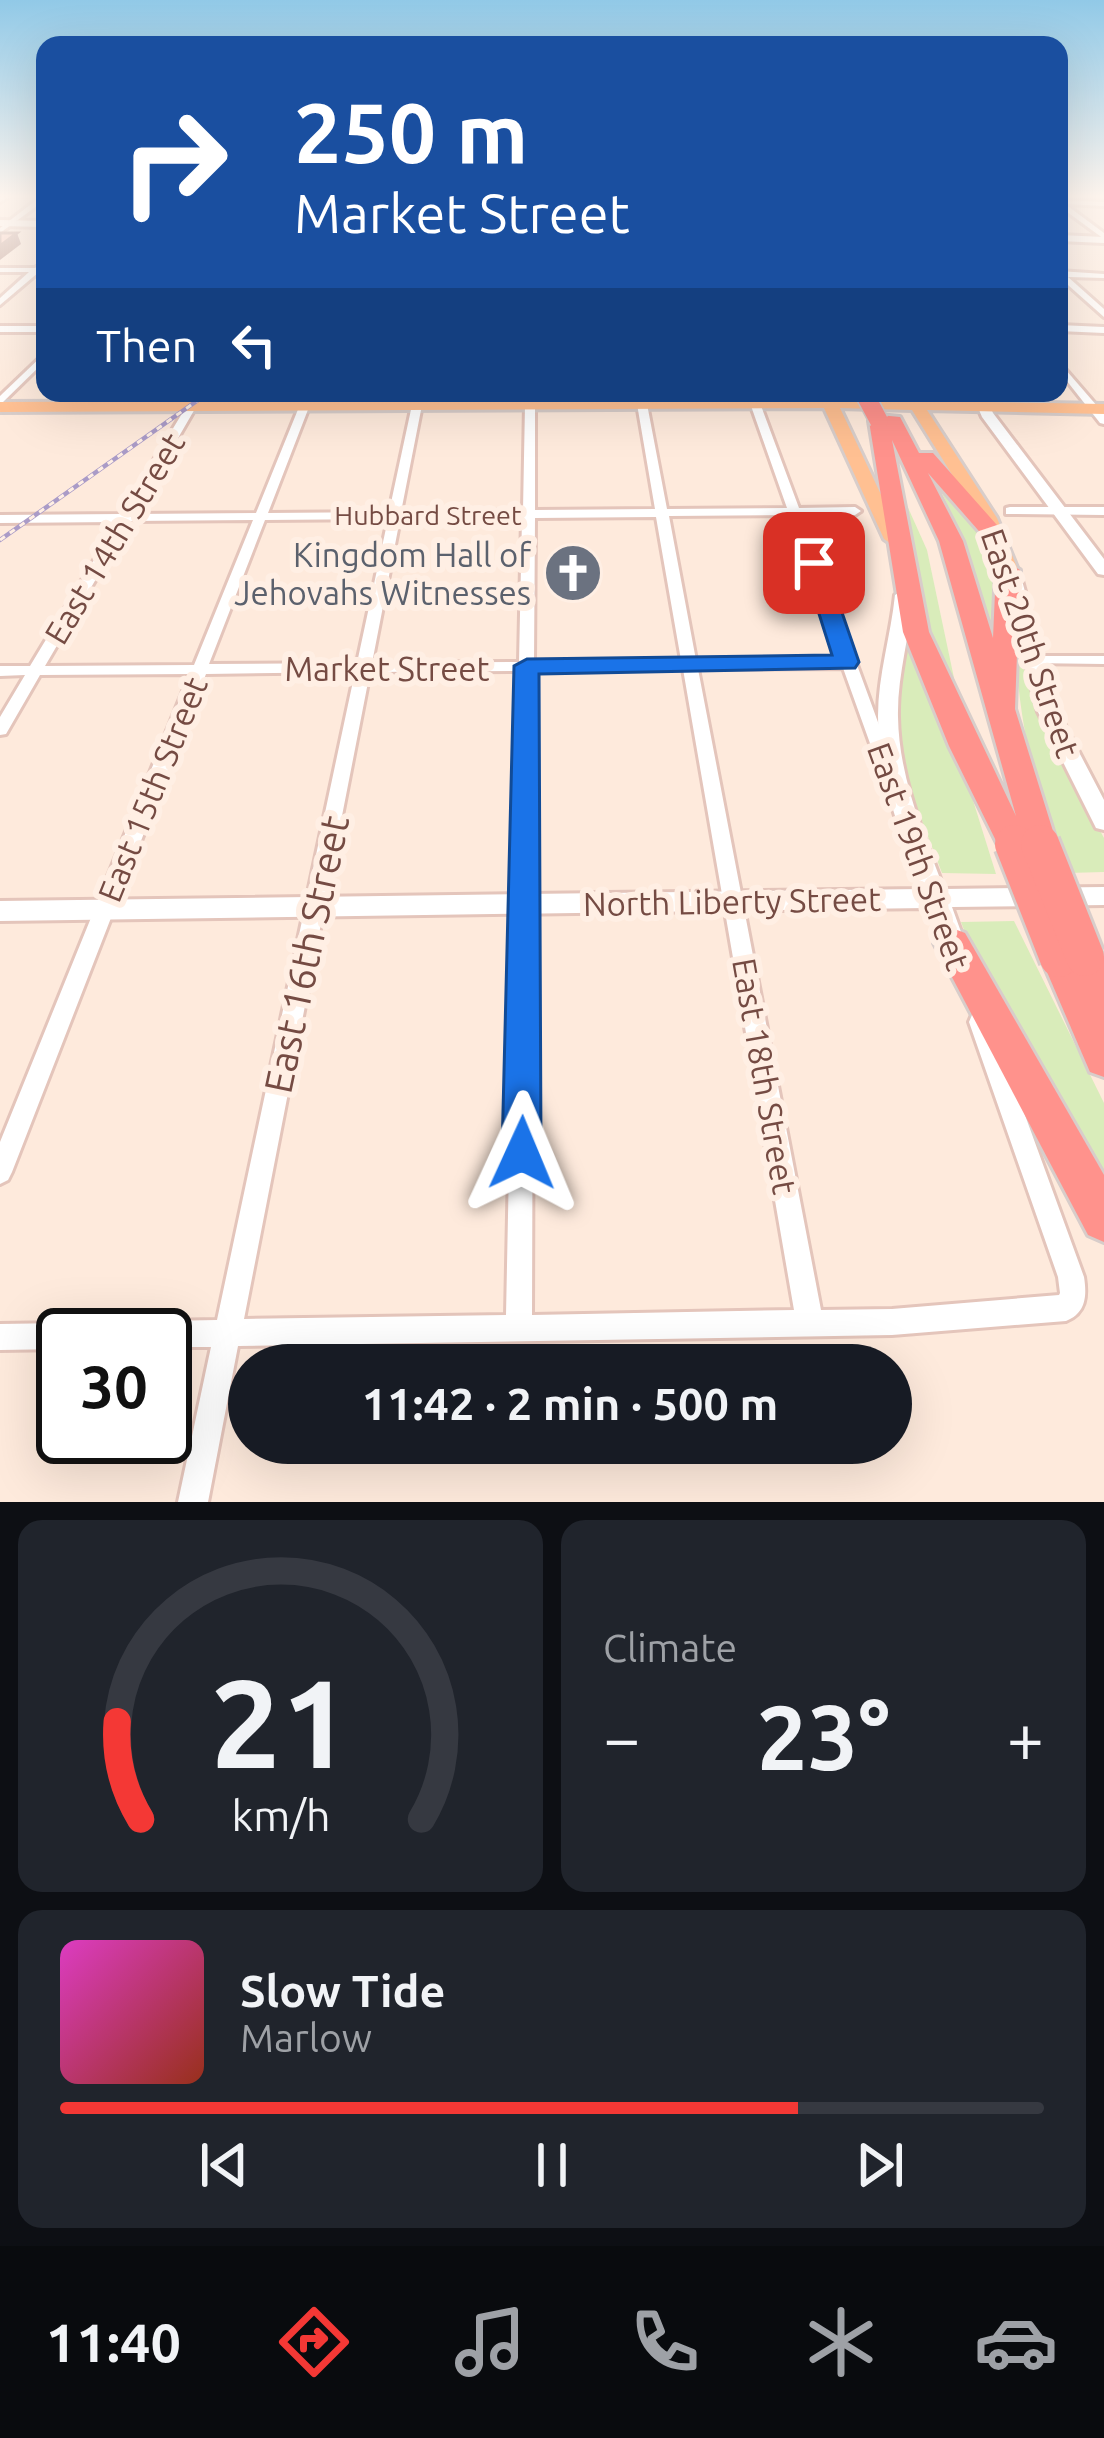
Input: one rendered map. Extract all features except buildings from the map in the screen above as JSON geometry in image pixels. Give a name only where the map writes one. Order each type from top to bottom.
[{"type":"highway","points":[[872,402],[993,533]]},
{"type":"highway","points":[[881,402],[937,548],[1027,844],[1072,957],[1104,1059]]},
{"type":"highway","points":[[889,422],[904,582],[928,664],[1027,844]]},
{"type":"highway","points":[[889,422],[948,531],[998,713],[1027,844]]},
{"type":"highway","points":[[998,713],[1006,700],[1008,570]]},
{"type":"highway","points":[[952,943],[1104,1219]]},
{"type":"highway","points":[[1072,957],[1104,999]]},
{"type":"main road","points":[[0,405],[191,407],[294,402]]},
{"type":"main road","points":[[830,402],[883,511],[904,582]]},
{"type":"main road","name":"East 20th Street","points":[[915,402],[993,533],[1008,570]]},
{"type":"main road","points":[[1007,402],[1101,413]]},
{"type":"street","points":[[0,270],[36,268]]},
{"type":"street","points":[[0,302],[36,273]]},
{"type":"street","points":[[1068,274],[1104,276]]},
{"type":"street","points":[[1068,282],[1104,314]]},
{"type":"street","points":[[1068,328],[1104,330]]},
{"type":"street","points":[[0,329],[36,329]]},
{"type":"street","points":[[0,405],[36,366]]},
{"type":"street","points":[[1068,375],[1101,413]]},
{"type":"street","name":"East 15th Street","points":[[0,1172],[261,517],[294,402]]},
{"type":"street","name":"East 16th Street","points":[[193,1502],[395,515],[428,402]]},
{"type":"street","points":[[519,1328],[529,514],[539,402]]},
{"type":"street","name":"East 18th Street","points":[[651,402],[662,513],[810,1323]]},
{"type":"street","name":"East 19th Street","points":[[764,402],[846,662],[938,899],[1071,1276],[1074,1296],[1066,1308],[810,1323]]},
{"type":"street","points":[[983,402],[1104,570]]},
{"type":"street","name":"East 14th Street","points":[[0,730],[191,407]]},
{"type":"street","points":[[1010,511],[1104,511]]},
{"type":"street","name":"Hubbard Street","points":[[0,519],[855,512]]},
{"type":"street","name":"East 20th Street","points":[[1008,570],[1058,737],[1104,822]]},
{"type":"street","points":[[904,582],[888,718],[907,820]]},
{"type":"street","points":[[1033,660],[1104,660]]},
{"type":"street","name":"Market Street","points":[[0,671],[846,662]]},
{"type":"street","name":"North Liberty Street","points":[[0,910],[1104,896]]},
{"type":"street","points":[[192,1334],[810,1323]]},
{"type":"street","points":[[0,1337],[36,1336]]},
{"type":"green space","points":[[933,475],[973,521],[993,554],[999,592],[997,654],[960,531]]},
{"type":"green space","points":[[901,492],[927,550],[962,716],[932,658]]},
{"type":"green space","points":[[1014,615],[1058,753],[1104,838],[1104,872],[1068,873],[1055,841],[1028,747]]},
{"type":"green space","points":[[907,631],[966,778],[996,874],[942,873],[903,771],[895,719]]},
{"type":"green space","points":[[1014,921],[1104,1103],[1104,1201],[976,962],[961,922]]},
{"type":"railway","points":[[0,540],[195,402]]},
{"type":"place","name":"Kingdom Hall of Jehovahs Witnesses","points":[[573,573]]},
{"type":"route","points":[[522,1153],[527,666],[846,662],[847,650],[814,563]]}]
